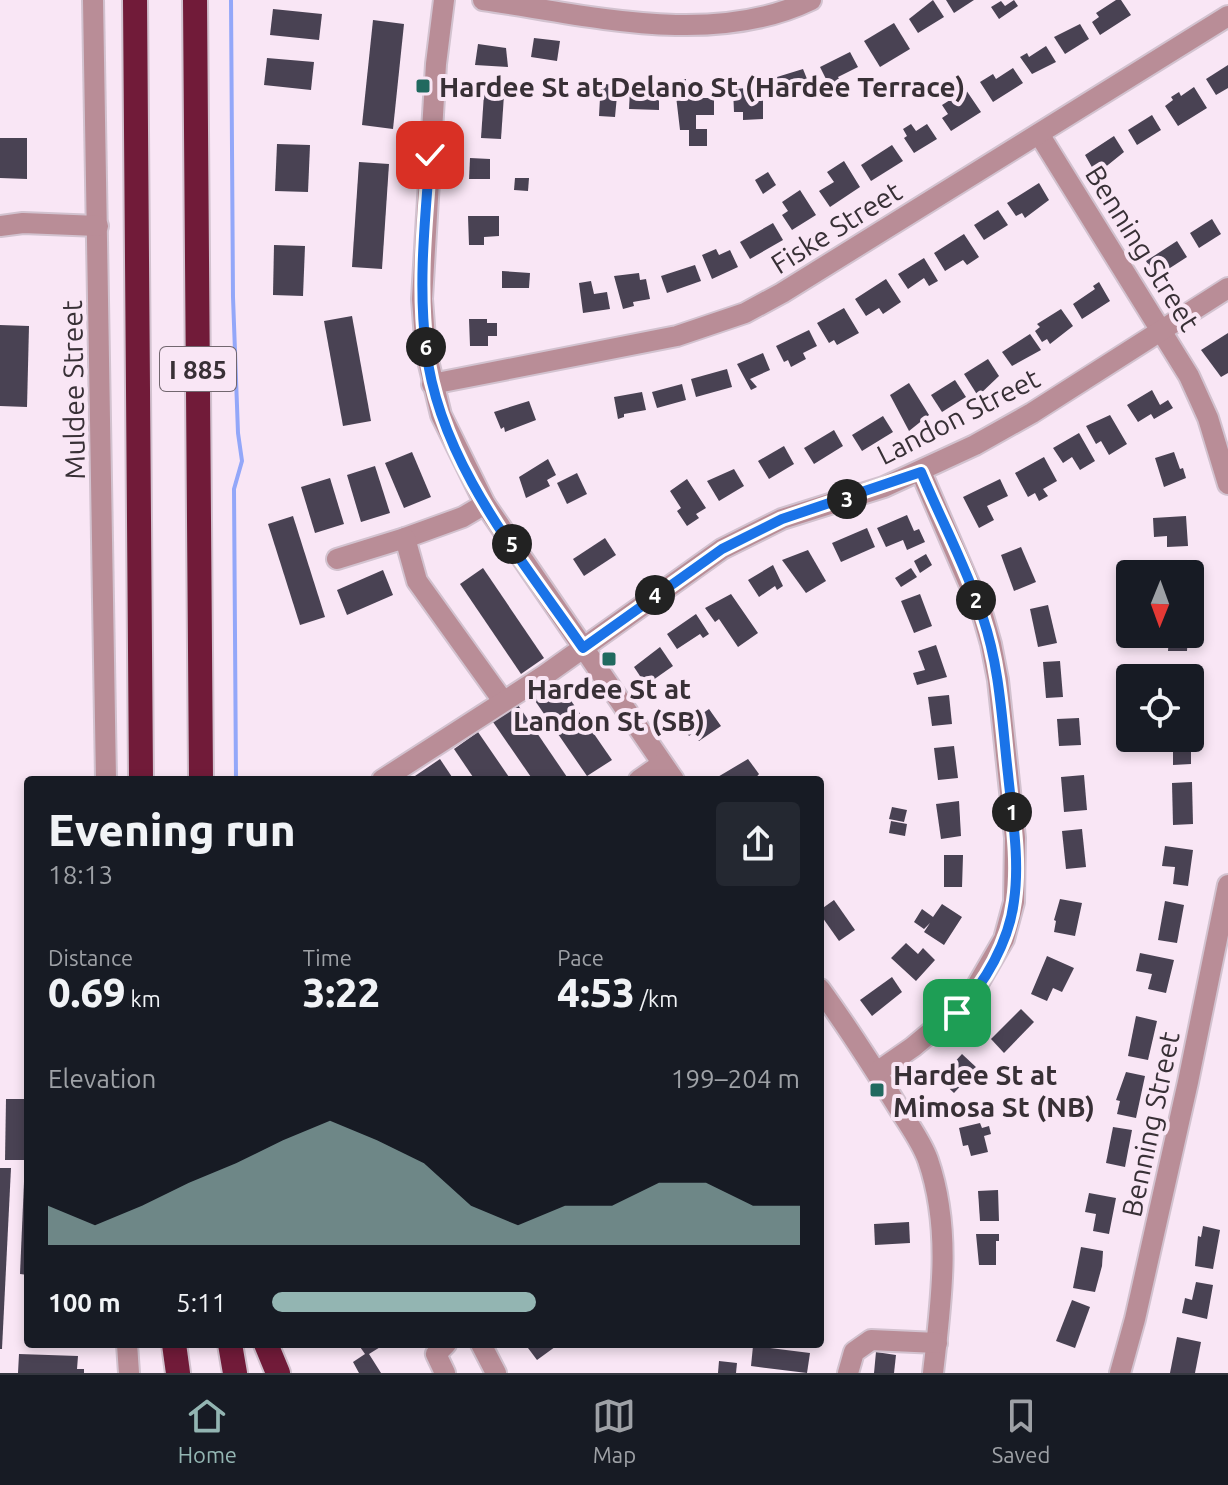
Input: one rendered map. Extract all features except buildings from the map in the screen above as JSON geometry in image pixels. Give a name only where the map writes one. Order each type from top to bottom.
[{"type":"highway","name":"I 885","points":[[135,0],[141,776]]},
{"type":"highway","name":"I 885","points":[[195,0],[201,776]]},
{"type":"highway","points":[[160,1348],[162,1373]]},
{"type":"highway","points":[[175,1348],[178,1373]]},
{"type":"highway","points":[[231,1348],[235,1373]]},
{"type":"highway","points":[[268,1348],[278,1373]]},
{"type":"street","name":"Muldee Street","points":[[93,0],[106,776]]},
{"type":"street","points":[[444,0],[436,64],[422,280],[426,352],[432,384],[449,434],[485,504],[668,772]]},
{"type":"street","points":[[483,0],[662,24],[709,26],[757,19],[811,0]]},
{"type":"street","name":"Fiske Street","points":[[432,384],[677,336],[745,313],[1228,16]]},
{"type":"street","name":"Benning Street","points":[[1039,134],[1162,329],[1208,418],[1228,484]]},
{"type":"street","points":[[0,226],[23,223],[98,226]]},
{"type":"street","name":"Landon Street","points":[[388,776],[583,648],[722,549],[782,519],[921,472],[1032,413],[1228,288]]},
{"type":"street","points":[[877,1072],[924,1039],[968,1001],[1004,939],[1014,902],[1015,838],[998,680],[991,644],[983,616],[921,472]]},
{"type":"street","points":[[337,559],[463,517],[485,504]]},
{"type":"street","points":[[405,538],[417,581],[503,701]]},
{"type":"street","name":"Benning Street","points":[[1120,1373],[1219,983],[1228,885]]},
{"type":"street","points":[[824,995],[877,1072],[922,1146],[934,1182],[943,1253],[943,1285],[933,1373]]},
{"type":"street","points":[[848,1373],[854,1352],[871,1340],[937,1343]]},
{"type":"street","points":[[127,1348],[129,1373]]},
{"type":"street","points":[[442,1348],[436,1354],[445,1373]]},
{"type":"street","points":[[483,1348],[496,1373]]},
{"type":"waterway","points":[[231,0],[233,297],[238,433],[242,461],[234,489],[236,776]]},
{"type":"place","name":"Hardee St at Delano St (Hardee Terrace)","points":[[423,86]]},
{"type":"place","name":"Hardee St at Landon St (SB)","points":[[609,659]]},
{"type":"place","name":"Hardee St at Mimosa St (NB)","points":[[877,1090]]},
{"type":"route","points":[[430,155],[422,299],[426,352],[441,415],[485,504],[583,648],[722,549],[782,519],[921,472],[983,616],[991,644],[998,680],[1015,838],[1014,902],[1004,939],[980,986],[957,1013]]}]
